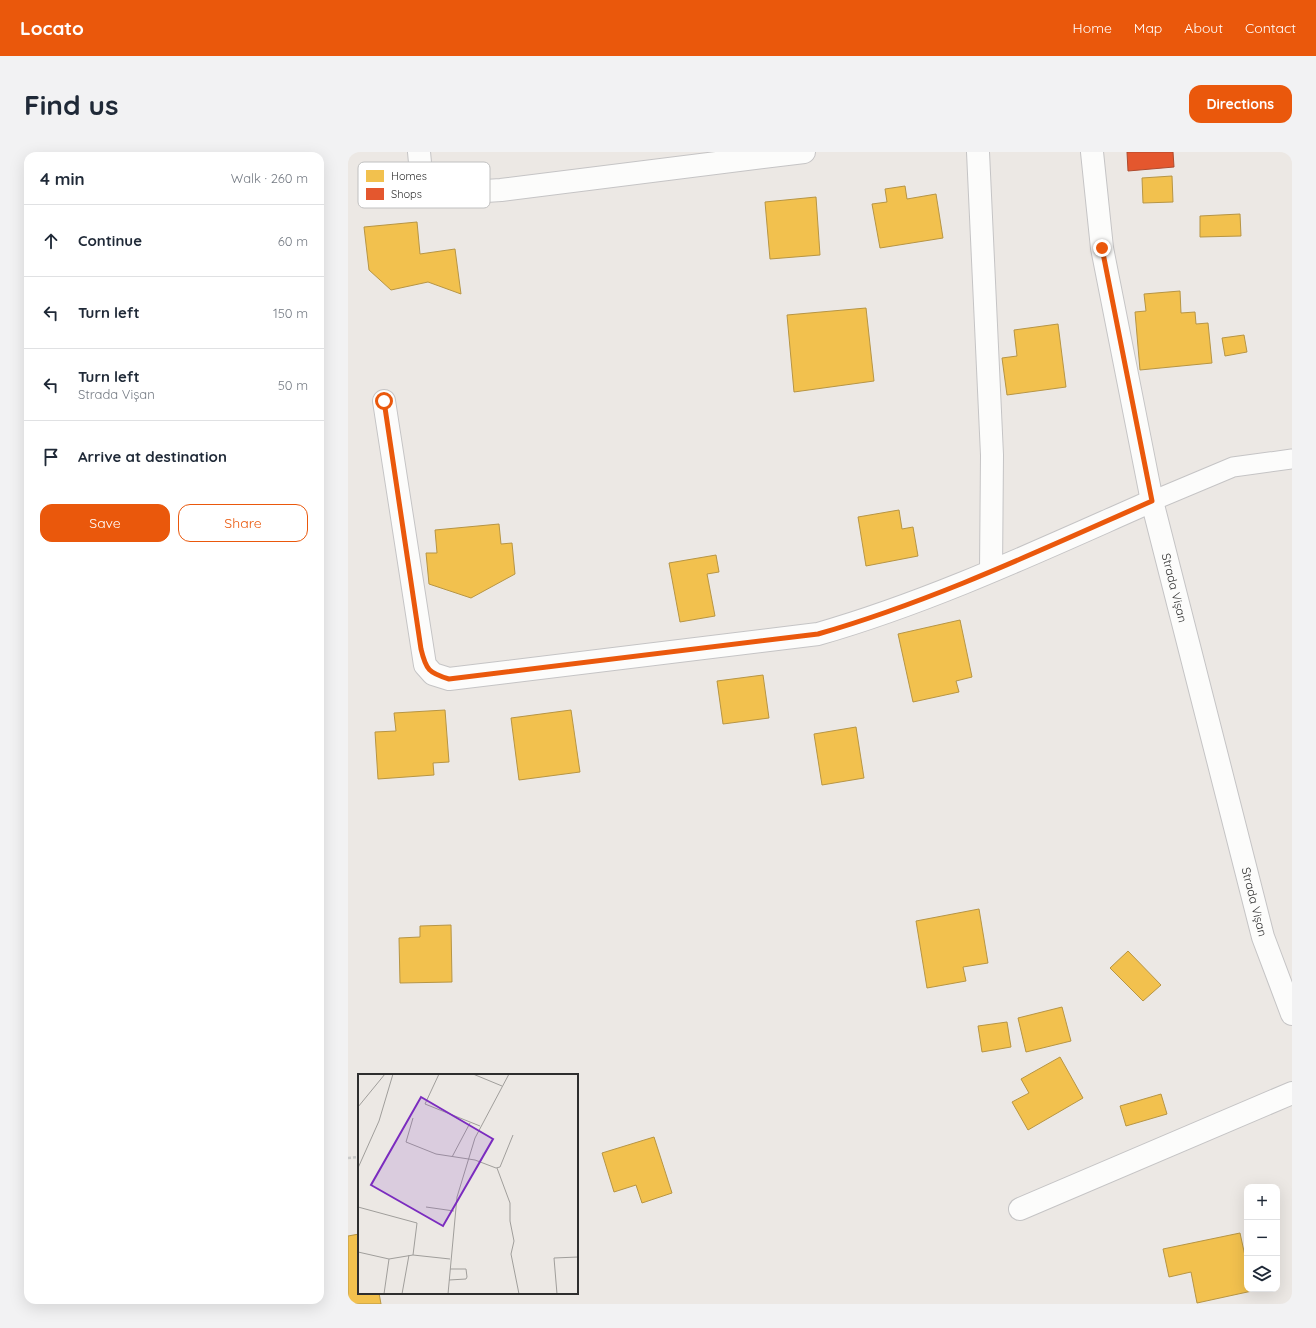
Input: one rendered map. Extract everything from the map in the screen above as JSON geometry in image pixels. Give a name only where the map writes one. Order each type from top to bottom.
[{"type":"street","points":[[420,152],[420,162]]},
{"type":"street","points":[[490,191],[804,152]]},
{"type":"street","points":[[978,152],[992,455],[991,571]]},
{"type":"street","name":"Strada Vișan","points":[[1092,152],[1102,248],[1152,501],[1262,937],[1292,1014]]},
{"type":"street","points":[[384,401],[425,665],[433,674],[449,679],[818,634],[856,624],[991,571],[1152,501]]},
{"type":"street","points":[[1020,1209],[1292,1093]]},
{"type":"lane","points":[[1152,501],[1233,468],[1292,459]]},
{"type":"path","points":[[348,1158],[358,1157]]},
{"type":"building: Homes","points":[[1172,176],[1173,202],[1143,203],[1142,178]]},
{"type":"building: Homes","points":[[905,186],[907,199],[936,194],[943,238],[880,248],[872,204],[887,202],[885,189]]},
{"type":"building: Homes","points":[[816,197],[820,255],[770,259],[765,202]]},
{"type":"building: Homes","points":[[1240,214],[1241,236],[1200,237],[1200,216]]},
{"type":"building: Homes","points":[[417,222],[420,254],[455,249],[461,294],[428,282],[391,290],[369,270],[364,227]]},
{"type":"building: Homes","points":[[1180,291],[1181,313],[1195,312],[1196,324],[1208,323],[1212,363],[1140,370],[1135,312],[1146,311],[1144,294]]},
{"type":"building: Homes","points":[[866,308],[874,381],[794,392],[787,315]]},
{"type":"building: Homes","points":[[1058,324],[1066,387],[1007,395],[1002,358],[1017,356],[1014,330]]},
{"type":"building: Homes","points":[[1244,335],[1247,352],[1225,356],[1222,338]]},
{"type":"building: Homes","points":[[899,510],[902,529],[913,527],[918,556],[866,566],[858,517]]},
{"type":"building: Homes","points":[[499,524],[501,544],[512,543],[515,574],[471,598],[429,584],[426,553],[437,553],[435,530]]},
{"type":"building: Homes","points":[[716,555],[719,572],[707,574],[715,616],[680,622],[669,563]]},
{"type":"building: Homes","points":[[960,620],[972,677],[956,681],[959,692],[913,702],[898,634]]},
{"type":"building: Homes","points":[[763,675],[769,718],[723,724],[717,681]]},
{"type":"building: Homes","points":[[445,710],[449,762],[433,763],[434,775],[378,779],[375,732],[396,731],[394,713]]},
{"type":"building: Homes","points":[[571,710],[580,772],[519,780],[511,718]]},
{"type":"building: Homes","points":[[856,727],[864,778],[822,785],[814,734]]},
{"type":"building: Homes","points":[[979,909],[988,963],[963,967],[966,981],[927,988],[916,921]]},
{"type":"building: Homes","points":[[451,925],[452,982],[400,983],[399,938],[420,937],[420,926]]},
{"type":"building: Homes","points":[[1128,951],[1161,985],[1143,1001],[1110,968]]},
{"type":"building: Homes","points":[[1062,1007],[1071,1041],[1026,1052],[1018,1018]]},
{"type":"building: Homes","points":[[1007,1022],[1011,1047],[982,1052],[978,1026]]},
{"type":"building: Homes","points":[[1060,1057],[1083,1098],[1028,1130],[1012,1102],[1029,1093],[1021,1079]]},
{"type":"building: Homes","points":[[1161,1094],[1167,1114],[1126,1126],[1120,1106]]},
{"type":"building: Homes","points":[[654,1137],[672,1193],[642,1203],[636,1185],[614,1192],[602,1153]]},
{"type":"building: Homes","points":[[1240,1233],[1244,1251],[1244,1292],[1247,1292],[1197,1303],[1191,1272],[1169,1277],[1163,1249]]},
{"type":"building: Homes","points":[[358,1234],[358,1294],[379,1294],[381,1304],[348,1304],[348,1236]]},
{"type":"building: Shops","points":[[1127,152],[1173,152],[1174,167],[1128,171]]},
{"type":"route","points":[[384,401],[421,649],[425,665],[433,674],[449,679],[818,634],[856,624],[991,571],[1152,501],[1102,248]]}]
